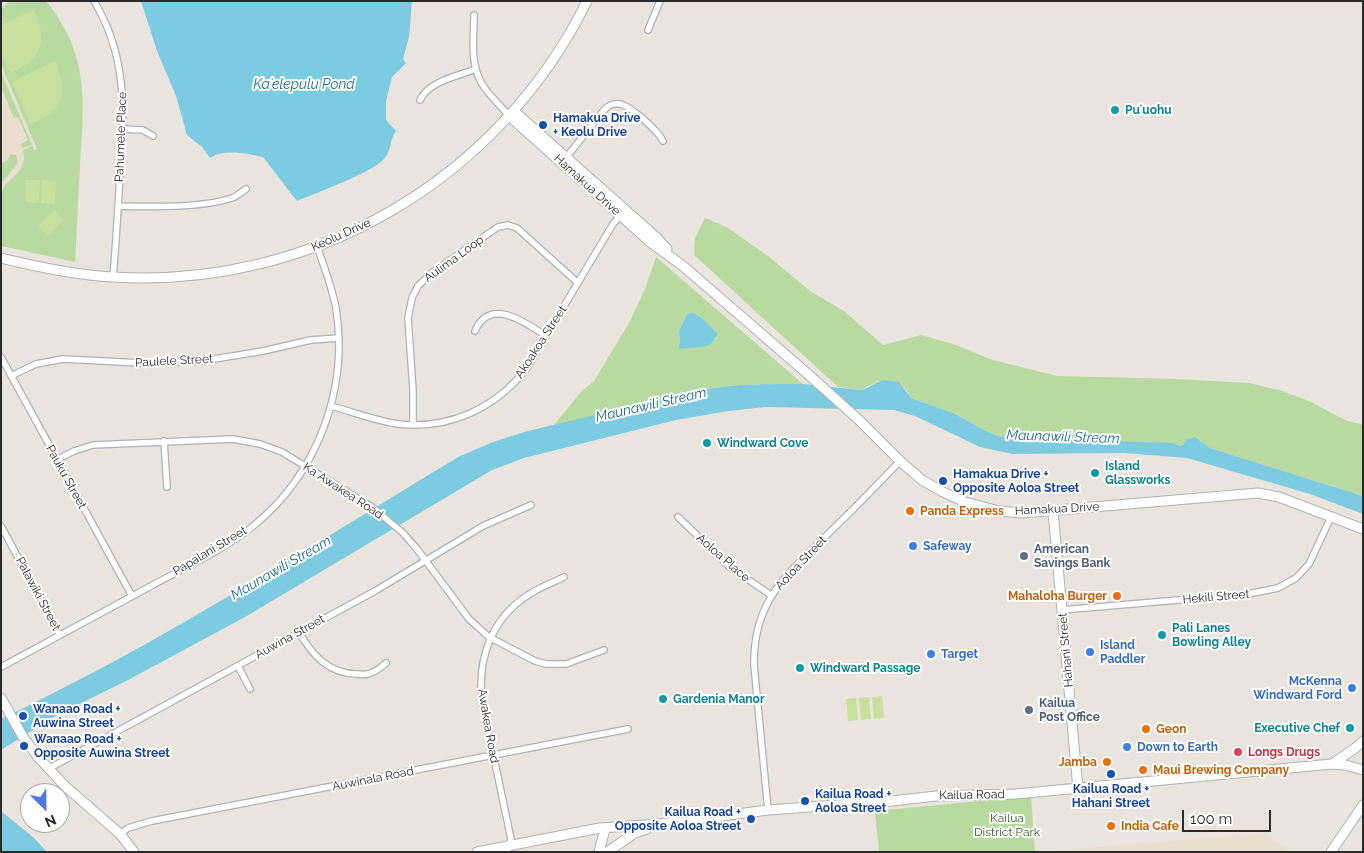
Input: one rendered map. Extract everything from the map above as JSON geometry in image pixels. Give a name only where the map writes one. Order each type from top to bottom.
[{"type":"main road","name":"Keolu Drive","points":[[1,258],[56,270],[113,277],[167,277],[224,271],[281,259],[350,232],[383,216],[428,187],[467,157],[512,113],[554,59],[587,1]]},
{"type":"main road","name":"Hamakua Drive","points":[[512,113],[623,213],[655,236],[683,266],[809,375],[859,420],[900,461],[932,486],[965,502],[1011,512],[1053,511],[1258,493],[1279,497],[1363,529]]},
{"type":"main road","name":"Hahani Street","points":[[1053,511],[1078,788]]},
{"type":"main road","points":[[1,698],[29,746],[48,769],[120,834],[134,852]]},
{"type":"main road","points":[[1332,764],[1363,741]]},
{"type":"main road","name":"Kailua Road","points":[[477,852],[508,848],[600,828],[659,824],[768,810],[936,796],[1016,794],[1332,764],[1363,770]]},
{"type":"main road","points":[[1331,852],[1363,805]]},
{"type":"main road","points":[[607,852],[635,833],[659,824]]},
{"type":"main road","points":[[599,852],[605,829]]},
{"type":"street","name":"Pahumele Place","points":[[94,1],[110,32],[118,61],[123,92],[123,129],[113,277]]},
{"type":"street","points":[[648,30],[660,1]]},
{"type":"street","name":"Hamakua Drive","points":[[474,15],[473,51],[476,69],[485,88],[512,113]]},
{"type":"street","points":[[420,100],[425,92],[432,87],[476,69]]},
{"type":"street","points":[[564,160],[604,110],[616,104],[623,105],[629,109],[656,131],[663,141]]},
{"type":"street","points":[[123,129],[143,130],[153,136]]},
{"type":"street","points":[[118,206],[150,207],[198,204],[234,197],[246,189]]},
{"type":"street","name":"Akoakoa Street","points":[[331,406],[388,422],[413,425],[450,420],[469,414],[488,404],[520,376],[614,224],[623,213]]},
{"type":"street","name":"Aulima Loop","points":[[413,425],[413,390],[408,311],[415,292],[428,277],[498,227],[508,225],[517,228],[578,283]]},
{"type":"street","name":"Papalani Street","points":[[1,667],[228,544],[252,527],[283,497],[305,466],[321,435],[331,406],[337,379],[339,338],[332,292],[317,246]]},
{"type":"street","points":[[475,331],[480,322],[486,317],[501,314],[517,318],[546,336]]},
{"type":"street","name":"Paulele Street","points":[[11,376],[36,364],[63,359],[141,364],[202,361],[263,351],[311,340],[339,338]]},
{"type":"street","name":"Pauku Street","points":[[1,357],[132,596]]},
{"type":"street","name":"Ka Awakea Road","points":[[56,460],[74,451],[93,445],[164,441],[224,439],[248,441],[276,450],[372,507],[403,534],[426,561],[466,615],[490,637],[535,661],[546,664],[566,664],[604,650]]},
{"type":"street","points":[[164,441],[167,487]]},
{"type":"street","name":"Aoloa Street","points":[[768,810],[754,655],[758,625],[771,595],[788,573],[900,461]]},
{"type":"street","name":"Auwina Street","points":[[48,769],[375,591],[483,526],[531,505]]},
{"type":"street","name":"Hekili Street","points":[[1062,610],[1248,594],[1278,588],[1296,578],[1309,564],[1331,517]]},
{"type":"street","name":"Aoloa Place","points":[[678,518],[731,568],[771,595]]},
{"type":"street","name":"Palawiki Street","points":[[1,526],[60,635]]},
{"type":"street","name":"Awakea Road","points":[[508,848],[511,839],[492,756],[482,701],[482,668],[490,637],[501,621],[523,599],[564,577]]},
{"type":"street","points":[[299,632],[319,660],[341,672],[367,674],[374,672],[386,663]]},
{"type":"street","points":[[238,666],[250,689]]},
{"type":"street","name":"Auwinala Road","points":[[120,834],[128,828],[152,821],[628,729]]},
{"type":"shaded area","points":[[1,64],[37,149],[24,158],[22,165],[1,193]]},
{"type":"shaded area","points":[[1265,833],[1290,852],[1039,852]]},
{"type":"green space","points":[[10,1],[46,1],[60,21],[77,60],[83,100],[83,121],[75,262],[1,246],[1,194],[3,188],[20,170],[24,158],[23,150],[32,146],[34,150],[37,149],[1,64],[1,9]]},
{"type":"green space","points":[[34,10],[41,32],[39,49],[29,62],[10,73],[1,53],[1,25]]},
{"type":"green space","points":[[55,61],[62,83],[60,100],[50,113],[31,124],[13,83],[15,80]]},
{"type":"green space","points":[[1,72],[32,145],[22,148],[21,144],[28,140],[18,117],[14,118],[1,87]]},
{"type":"green space","points":[[11,154],[16,155],[18,163],[1,184],[1,163],[7,161]]},
{"type":"green space","points":[[26,180],[40,180],[39,203],[25,202]]},
{"type":"green space","points":[[42,180],[56,181],[55,204],[41,203]]},
{"type":"green space","points":[[55,210],[64,220],[47,236],[38,225]]},
{"type":"green space","points":[[705,218],[728,228],[768,256],[810,291],[844,311],[883,345],[921,335],[953,344],[993,360],[1057,376],[1249,383],[1282,391],[1309,401],[1345,420],[1363,425],[1363,496],[1210,448],[1205,446],[1200,440],[1179,446],[1044,438],[1020,434],[1013,437],[1001,437],[953,413],[911,398],[904,387],[894,381],[878,381],[861,390],[838,387],[694,255],[695,238]]},
{"type":"green space","points":[[656,257],[803,384],[739,385],[698,390],[553,426],[581,392],[594,381],[629,323],[645,289]],"holes":[[[693,313],[714,329],[717,338],[699,347],[678,347],[680,343],[679,331],[687,314]]]},
{"type":"green space","points":[[882,696],[884,718],[874,719],[872,697]]},
{"type":"green space","points":[[869,697],[871,719],[861,720],[859,698]]},
{"type":"green space","points":[[856,698],[858,720],[848,721],[846,699]]},
{"type":"green space","name":"Kailua District Park","points":[[1031,796],[1035,852],[879,852],[875,811]]},
{"type":"water","name":"Kaʻelepulu Pond","points":[[141,1],[412,1],[409,37],[403,59],[406,63],[392,77],[386,101],[386,120],[396,131],[386,156],[378,164],[357,176],[297,201],[263,157],[229,152],[210,158],[202,147],[187,135],[176,96],[157,51]]},
{"type":"water","points":[[693,313],[713,329],[717,334],[715,340],[707,346],[680,349],[678,347],[680,343],[679,331],[687,314]]},
{"type":"water","name":"Maunawili Stream","points":[[885,380],[899,382],[911,398],[953,413],[1001,437],[1013,437],[1020,434],[1063,440],[1173,443],[1179,446],[1183,445],[1186,440],[1195,437],[1210,448],[1363,496],[1363,514],[1310,494],[1187,458],[1124,453],[1013,454],[980,447],[915,416],[894,410],[765,407],[676,420],[524,458],[492,470],[245,617],[130,679],[57,715],[1,750],[1,719],[119,659],[234,593],[460,456],[493,442],[524,432],[698,390],[739,385],[803,384],[861,390]]},
{"type":"water","points":[[1,811],[20,827],[20,833],[28,833],[47,852],[1,852]]},
{"type":"place","name":"Puʻuohu","points":[[1115,110]]},
{"type":"place","name":"Hamakua Drive + Keolu Drive","points":[[543,125]]},
{"type":"place","name":"Windward Cove","points":[[707,443]]},
{"type":"place","name":"Island Glassworks","points":[[1095,473]]},
{"type":"place","name":"Hamakua Drive + Opposite Aoloa Street","points":[[943,481]]},
{"type":"place","name":"Panda Express","points":[[910,511]]},
{"type":"place","name":"Safeway","points":[[913,546]]},
{"type":"place","name":"American Savings Bank","points":[[1024,556]]},
{"type":"place","name":"Mahaloha Burger","points":[[1117,596]]},
{"type":"place","name":"Pali Lanes Bowling Alley","points":[[1162,635]]},
{"type":"place","name":"Island Paddler","points":[[1090,652]]},
{"type":"place","name":"Target","points":[[931,654]]},
{"type":"place","name":"Windward Passage","points":[[800,668]]},
{"type":"place","name":"McKenna Windward Ford","points":[[1352,688]]},
{"type":"place","name":"Gardenia Manor","points":[[663,699]]},
{"type":"place","name":"Kailua Post Office","points":[[1029,710]]},
{"type":"place","name":"Wanaao Road + Auwina Street","points":[[23,716]]},
{"type":"place","name":"Executive Chef","points":[[1350,728]]},
{"type":"place","name":"Geon","points":[[1146,729]]},
{"type":"place","name":"Wanaao Road + Opposite Auwina Street","points":[[24,746]]},
{"type":"place","name":"Down to Earth","points":[[1127,747]]},
{"type":"place","name":"Longs Drugs","points":[[1238,752]]},
{"type":"place","name":"Jamba","points":[[1107,762]]},
{"type":"place","name":"Maui Brewing Company","points":[[1143,770]]},
{"type":"place","name":"Kailua Road + Hahani Street","points":[[1111,774]]},
{"type":"place","name":"Kailua Road + Aoloa Street","points":[[805,801]]},
{"type":"place","name":"Kailua Road + Opposite Aoloa Street","points":[[751,819]]},
{"type":"place","name":"India Cafe","points":[[1111,826]]}]
